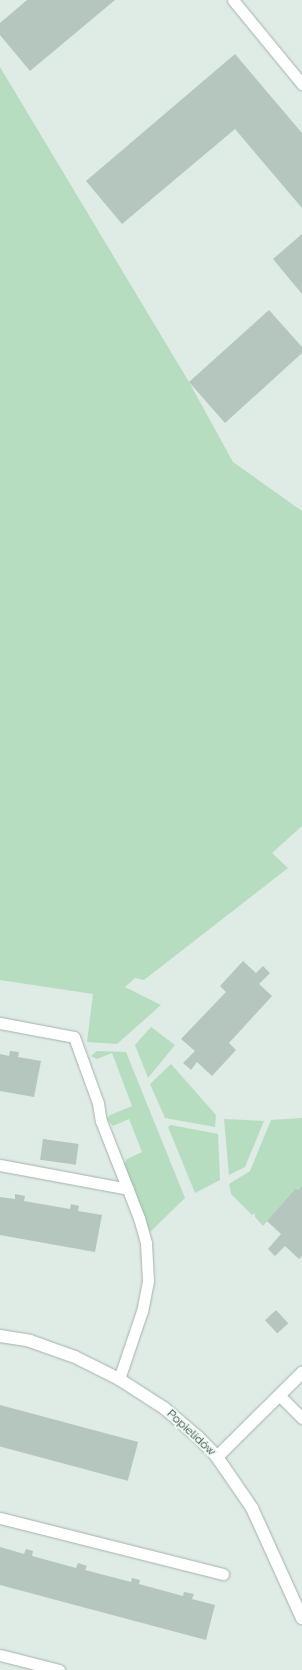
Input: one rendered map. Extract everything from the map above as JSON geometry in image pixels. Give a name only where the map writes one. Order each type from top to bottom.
[{"type":"street","name":"Popielidów","points":[[0,1336],[30,1341],[75,1357],[120,1379],[164,1408],[217,1457],[252,1508],[302,1618]]},
{"type":"street","points":[[217,1457],[302,1373]]},
{"type":"lane","points":[[232,0],[302,84]]},
{"type":"lane","points":[[0,1023],[74,1037],[98,1103],[101,1121],[143,1230],[149,1271],[142,1311],[120,1379]]},
{"type":"lane","points":[[0,1165],[128,1189]]},
{"type":"lane","points":[[280,1396],[302,1418]]},
{"type":"lane","points":[[0,1518],[223,1574]]},
{"type":"lane","points":[[0,1655],[59,1670]]},
{"type":"green space","points":[[0,67],[189,382],[233,462],[302,511],[302,826],[272,853],[288,868],[144,980],[135,978],[125,987],[161,1005],[117,1044],[87,1042],[93,994],[0,980]]},
{"type":"green space","points":[[151,1027],[175,1045],[148,1078],[135,1045]]},
{"type":"green space","points":[[97,1051],[126,1052],[185,1198],[150,1232],[124,1163],[127,1159],[142,1152],[129,1119],[113,1126],[107,1119],[110,1115],[132,1106],[112,1053],[97,1059],[91,1056]]},
{"type":"green space","points":[[171,1064],[216,1115],[215,1127],[165,1118],[150,1084]]},
{"type":"green space","points":[[302,1118],[302,1186],[298,1190],[296,1188],[263,1226],[255,1217],[255,1213],[252,1215],[231,1194],[229,1184],[250,1171],[271,1120]]},
{"type":"green space","points":[[224,1119],[264,1121],[245,1167],[229,1175]]},
{"type":"green space","points":[[171,1125],[218,1134],[220,1180],[195,1193],[168,1127]]},
{"type":"building","points":[[27,0],[115,0],[30,71],[0,35],[0,23]]},
{"type":"building","points":[[235,54],[302,133],[302,208],[235,129],[122,224],[86,181]]},
{"type":"building","points":[[302,234],[302,294],[273,259]]},
{"type":"building","points":[[269,310],[302,347],[302,353],[225,423],[189,382]]},
{"type":"building","points":[[243,961],[256,973],[263,966],[270,973],[259,984],[272,996],[229,1043],[236,1050],[212,1076],[197,1062],[191,1070],[183,1063],[195,1051],[181,1039],[226,992],[220,986]]},
{"type":"building","points":[[10,1051],[19,1052],[18,1057],[41,1061],[34,1097],[0,1091],[0,1054],[9,1056]]},
{"type":"building","points":[[43,1139],[79,1144],[76,1165],[40,1160]]},
{"type":"building","points":[[302,1186],[302,1256],[299,1259],[285,1246],[275,1256],[268,1249],[281,1234],[267,1221],[296,1188],[298,1190]]},
{"type":"building","points":[[15,1194],[25,1196],[24,1201],[70,1209],[71,1204],[79,1206],[78,1211],[102,1215],[95,1252],[0,1235],[0,1197],[15,1199]]},
{"type":"building","points":[[276,1310],[288,1323],[277,1333],[265,1320]]},
{"type":"building","points":[[0,1405],[138,1442],[128,1481],[0,1446]]},
{"type":"building","points":[[0,1547],[24,1554],[26,1549],[33,1551],[32,1556],[76,1568],[78,1563],[87,1566],[85,1570],[131,1582],[132,1578],[140,1580],[139,1584],[183,1596],[184,1592],[194,1594],[192,1599],[215,1605],[206,1640],[0,1585]]}]
